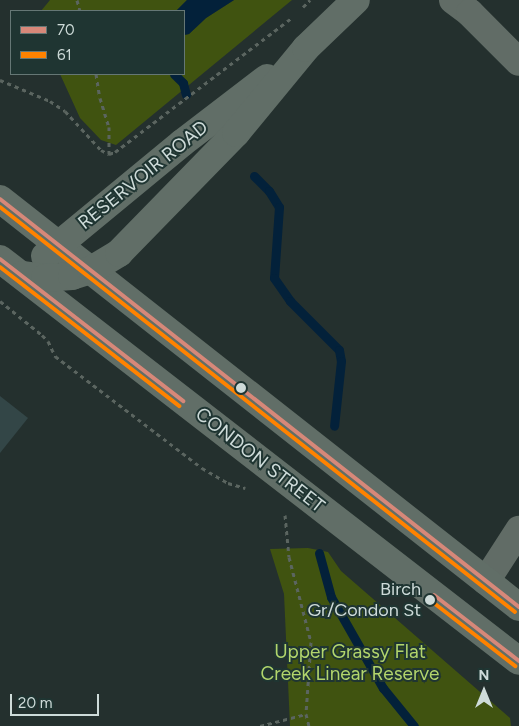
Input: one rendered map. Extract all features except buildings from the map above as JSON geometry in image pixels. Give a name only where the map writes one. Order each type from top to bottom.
[{"type":"main road","name":"RESERVOIR ROAD","points":[[22,275],[182,142],[306,48],[356,0]]},
{"type":"main road","name":"RESERVOIR ROAD","points":[[22,275],[60,278],[91,270],[119,253],[236,133],[306,48]]},
{"type":"main road","points":[[0,199],[519,607]]},
{"type":"main road","name":"CONDON STREET","points":[[0,259],[519,661]]},
{"type":"street","points":[[453,0],[470,13],[519,62]]},
{"type":"street","points":[[486,581],[519,530]]},
{"type":"path","points":[[0,80],[50,101],[65,111],[108,154],[115,152],[269,35],[310,0]]},
{"type":"path","points":[[96,75],[108,127],[108,154]]},
{"type":"path","points":[[285,509],[285,532],[289,557],[310,642],[306,714],[309,726]]},
{"type":"path","points":[[260,726],[306,714]]},
{"type":"green space","points":[[50,0],[187,0],[177,10],[42,10]]},
{"type":"green space","points":[[234,0],[292,0],[116,145],[101,140],[80,118],[60,75],[185,75],[185,35],[189,34],[206,18]]},
{"type":"green space","name":"Upper Grassy Flat Creek Linear Reserve","points":[[308,548],[328,552],[341,571],[510,718],[511,726],[290,726],[284,594],[270,549]]},
{"type":"water","points":[[187,0],[234,0],[206,18],[189,34],[185,35],[185,10],[177,10]]},
{"type":"waterway","points":[[175,75],[183,83],[186,95]]},
{"type":"waterway","points":[[254,176],[269,191],[279,207],[274,278],[290,301],[339,350],[341,361],[334,426]]},
{"type":"waterway","points":[[319,553],[331,597],[383,688],[414,726]]},
{"type":"transit line","name":"70","points":[[0,199],[519,607]]},
{"type":"transit line","name":"61","points":[[0,207],[515,612]]},
{"type":"transit line","name":"70","points":[[0,259],[183,401]]},
{"type":"transit line","name":"61","points":[[0,267],[179,406]]},
{"type":"transit line","name":"70","points":[[434,595],[519,661]]},
{"type":"transit line","name":"61","points":[[430,600],[515,666]]},
{"type":"place","name":"Birch Gr/Condon St","points":[[430,600]]}]
